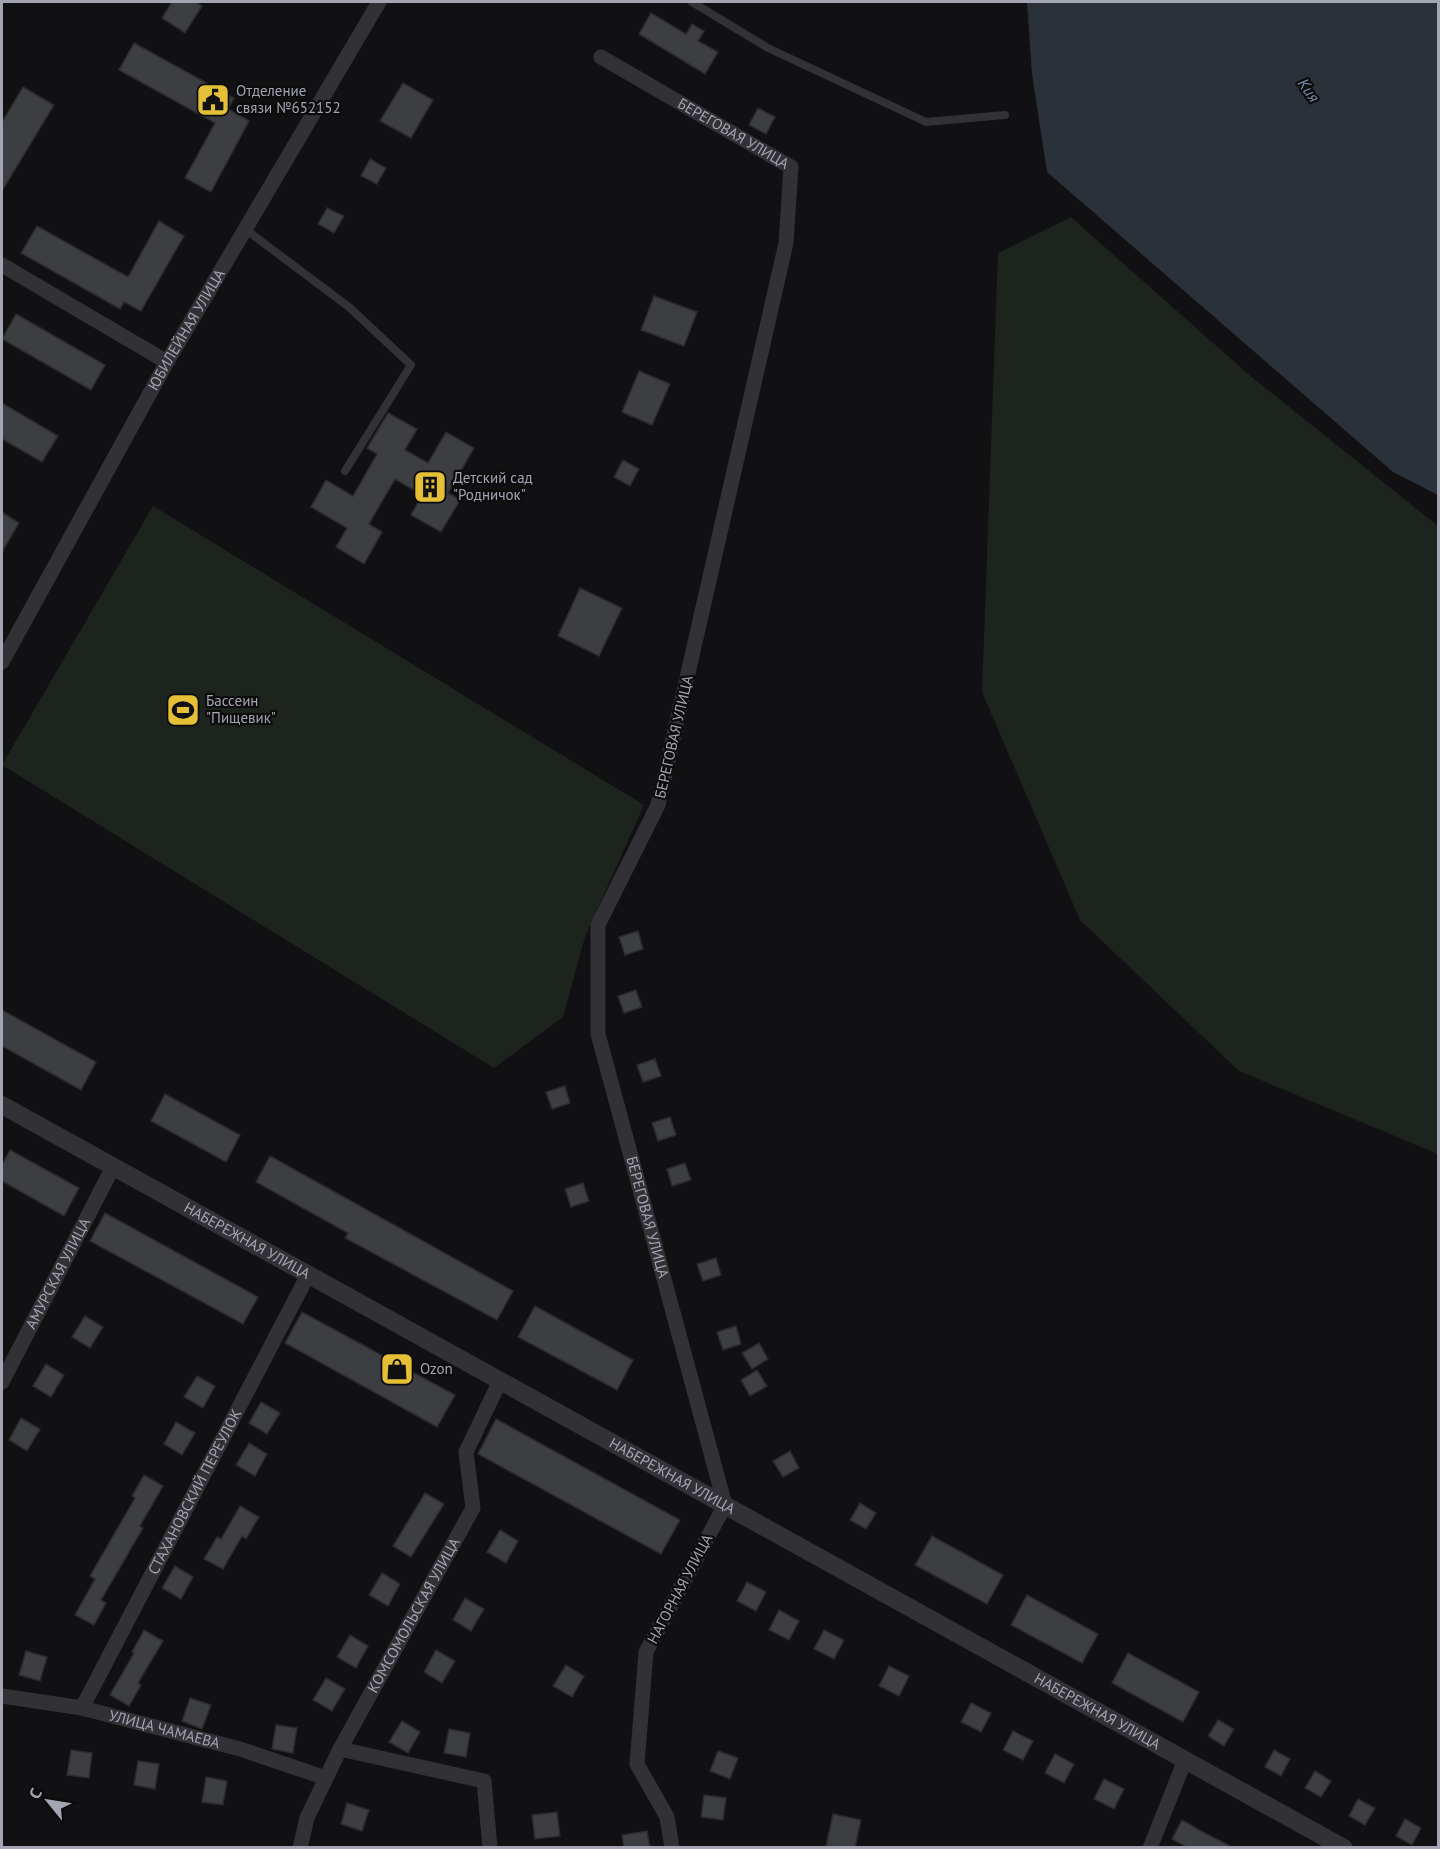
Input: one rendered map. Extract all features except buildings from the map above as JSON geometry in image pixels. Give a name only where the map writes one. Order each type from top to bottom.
[{"type":"street","name":"ЮБИЛЕЙНАЯ УЛИЦА","points":[[2,662],[167,362],[379,2]]},
{"type":"street","name":"БЕРЕГОВАЯ УЛИЦА","points":[[601,57],[791,167],[786,243],[658,805],[598,925],[598,1034],[725,1505]]},
{"type":"street","points":[[2,265],[167,362]]},
{"type":"street","name":"НАБЕРЕЖНАЯ УЛИЦА","points":[[2,1105],[1344,1848]]},
{"type":"street","name":"АМУРСКАЯ УЛИЦА","points":[[2,1382],[113,1167]]},
{"type":"street","name":"СТАХАНОВСКИЙ ПЕРЕУЛОК","points":[[82,1708],[308,1275]]},
{"type":"street","name":"КОМСОМОЛЬСКАЯ УЛИЦА","points":[[300,1848],[307,1818],[340,1749],[473,1508],[466,1452],[500,1381]]},
{"type":"street","name":"НАГОРНАЯ УЛИЦА","points":[[672,1848],[667,1817],[637,1764],[646,1653],[725,1505]]},
{"type":"street","name":"УЛИЦА ЧАМАЕВА","points":[[2,1696],[82,1708],[240,1749],[326,1778]]},
{"type":"street","points":[[340,1749],[484,1781],[490,1848]]},
{"type":"street","points":[[1150,1848],[1185,1760]]},
{"type":"lane","points":[[692,2],[768,48],[926,122],[1005,115]]},
{"type":"lane","points":[[245,229],[349,307],[411,365],[345,471]]},
{"type":"shaded area","points":[[1071,217],[1248,374],[1438,526],[1438,1154],[1239,1071],[1080,920],[982,692],[998,253]]},
{"type":"shaded area","points":[[153,506],[644,805],[585,937],[563,1017],[494,1068],[2,765]]},
{"type":"water","name":"Кия","points":[[1027,2],[1438,2],[1438,495],[1393,472],[1047,172],[1032,74]]},
{"type":"place","name":"Отделение связи №652152","points":[[213,100]]},
{"type":"place","name":"Детский сад \"Родничок\"","points":[[430,487]]},
{"type":"place","name":"Бассеин \"Пищевик\"","points":[[183,710]]},
{"type":"place","name":"Ozon","points":[[397,1369]]}]
